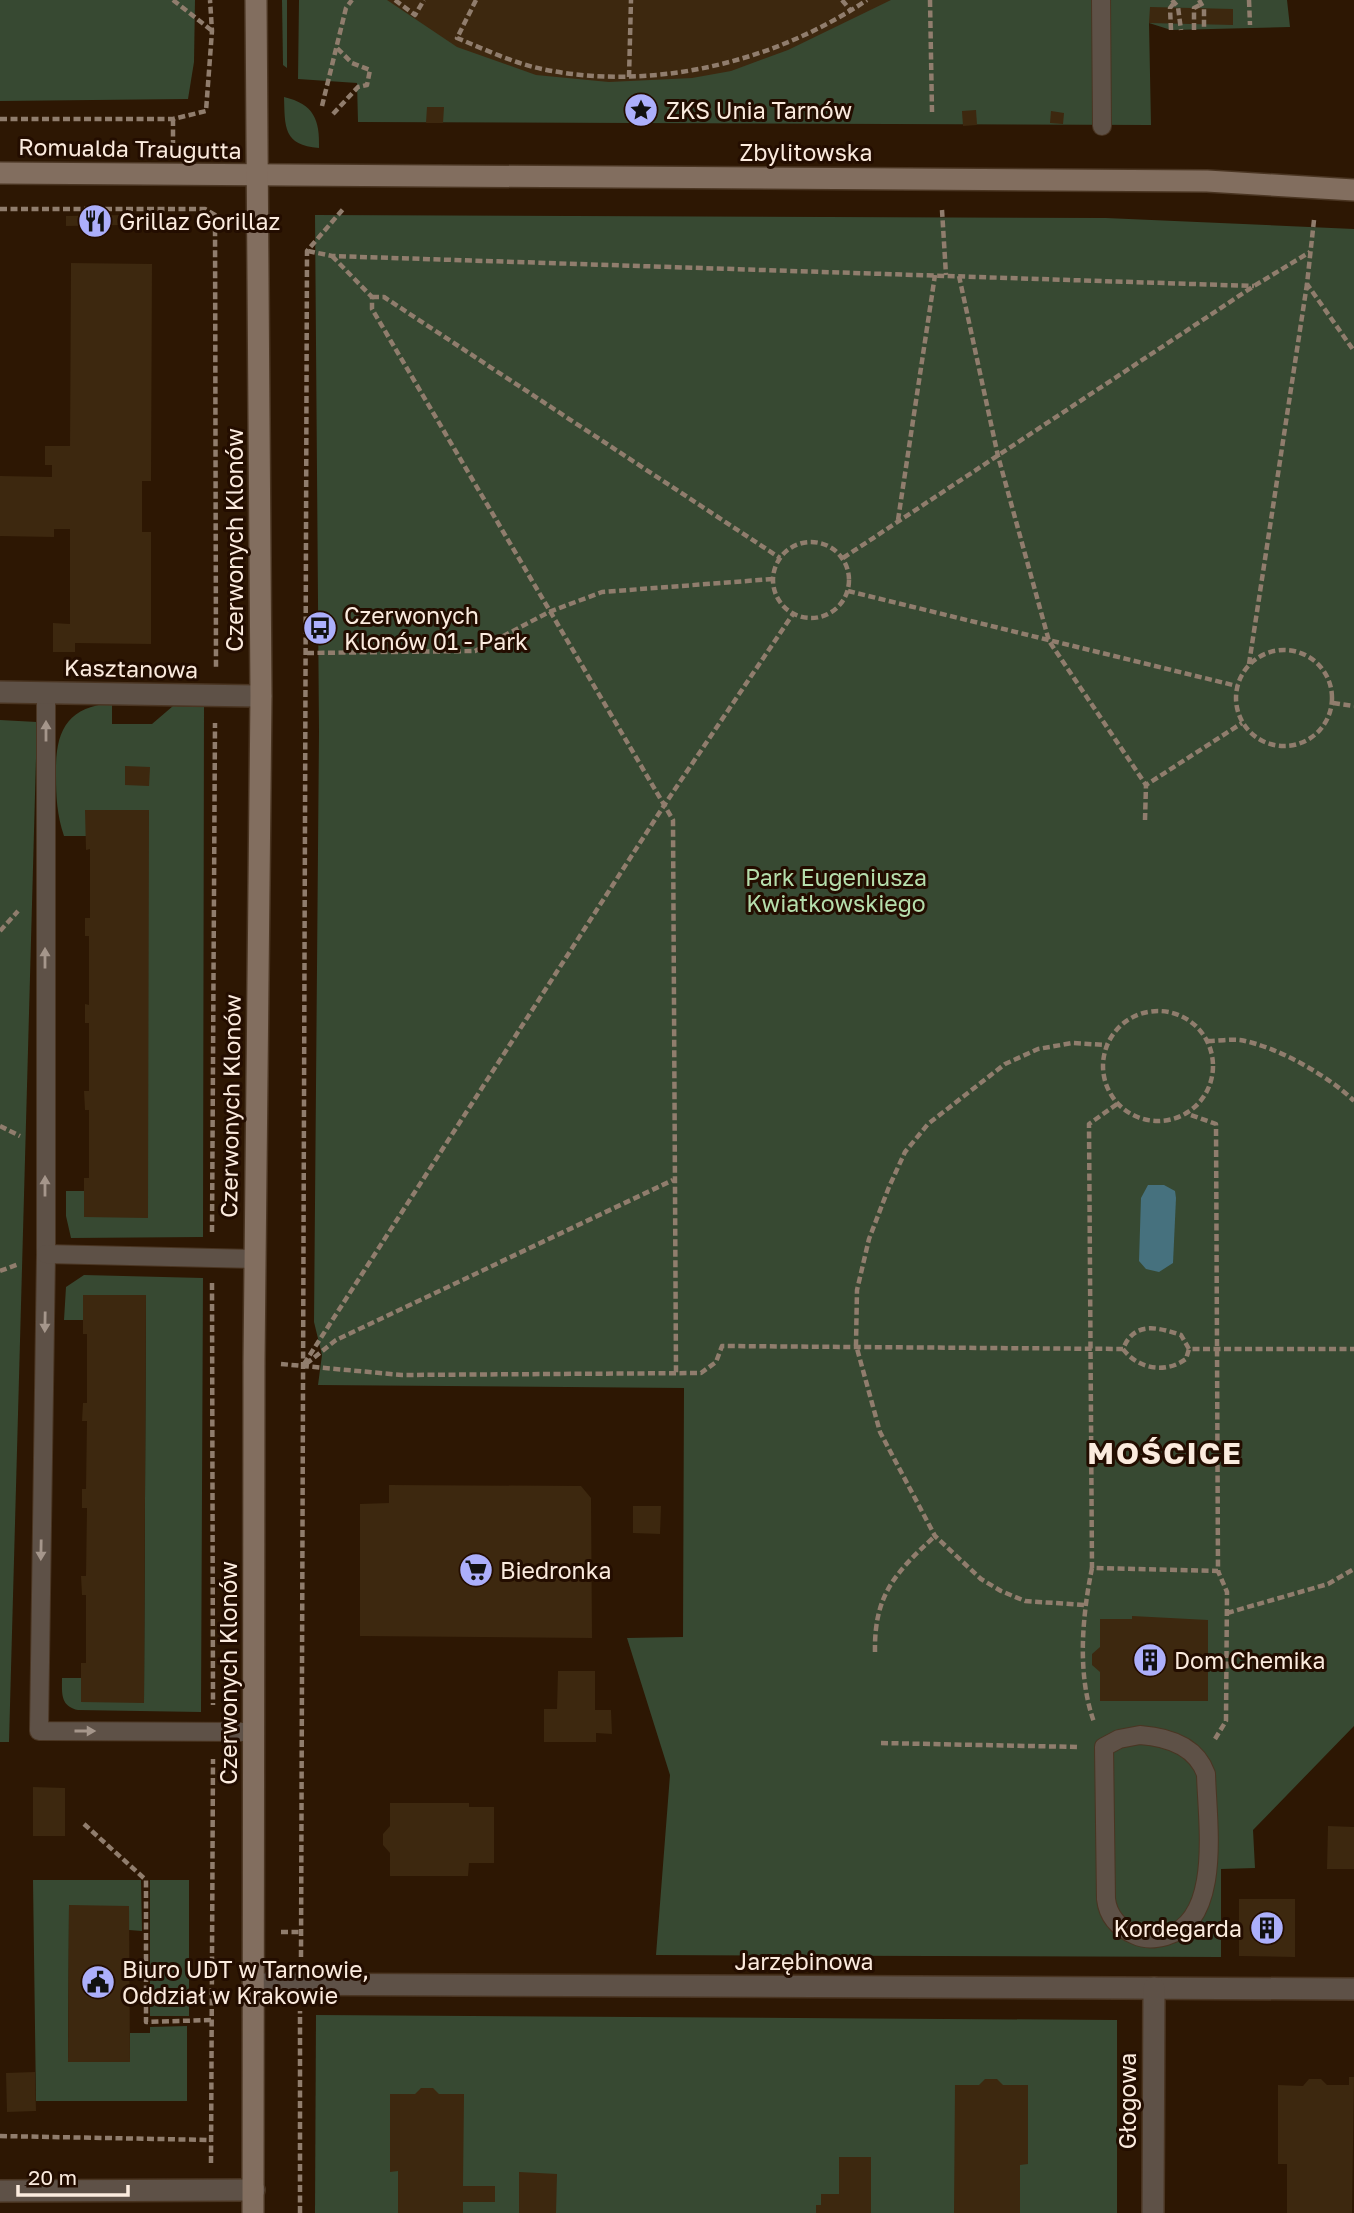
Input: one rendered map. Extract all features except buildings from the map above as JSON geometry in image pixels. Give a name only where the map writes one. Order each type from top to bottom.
[{"type":"main road","name":"Czerwonych Klonów","points":[[253,2213],[255,1259],[261,696],[256,0]]},
{"type":"main road","name":"Romualda Traugutta","points":[[0,173],[258,176]]},
{"type":"main road","name":"Zbylitowska","points":[[258,176],[1207,181],[1354,190]]},
{"type":"street","name":"Kasztanowa","points":[[6,692],[261,696]]},
{"type":"street","name":"Jarzębinowa","points":[[254,1984],[1354,1989]]},
{"type":"street","name":"Głogowa","points":[[1153,2213],[1154,1988]]},
{"type":"street","points":[[0,2191],[254,2190]]},
{"type":"lane","points":[[1101,0],[1102,125]]},
{"type":"lane","points":[[46,693],[46,1254],[39,1731],[255,1732]]},
{"type":"lane","points":[[46,1254],[255,1259]]},
{"type":"lane","points":[[1155,1736],[1177,1743],[1201,1761],[1206,1774],[1205,1893],[1189,1924],[1176,1933],[1154,1939],[1126,1931],[1107,1908],[1104,1747],[1119,1739],[1155,1736]]},
{"type":"path","points":[[173,0],[212,31]]},
{"type":"path","points":[[0,119],[173,118],[206,111],[212,31],[210,0]]},
{"type":"path","points":[[323,106],[346,9],[352,0]]},
{"type":"path","points":[[395,0],[415,16],[424,0]]},
{"type":"path","points":[[476,0],[457,38],[540,68],[584,75],[629,77],[698,69],[749,57],[851,11],[867,0]]},
{"type":"path","points":[[629,77],[631,0]]},
{"type":"path","points":[[842,0],[851,11]]},
{"type":"path","points":[[929,0],[932,112]]},
{"type":"path","points":[[1250,0],[1250,25]]},
{"type":"path","points":[[1171,30],[1170,8],[1173,2],[1178,7],[1181,30]]},
{"type":"path","points":[[1194,30],[1194,8],[1199,2],[1204,9],[1204,30]]},
{"type":"path","points":[[333,114],[358,87],[367,85],[370,70],[352,63],[337,47]]},
{"type":"path","points":[[173,118],[173,143]]},
{"type":"path","points":[[0,209],[173,208]]},
{"type":"path","points":[[300,2213],[307,251],[344,208]]},
{"type":"path","points":[[942,210],[946,276]]},
{"type":"path","points":[[1249,664],[1275,651],[1304,654],[1326,674],[1333,703],[1329,718],[1320,732],[1293,746],[1276,746],[1261,741],[1242,723],[1236,702],[1237,686],[1249,664],[1307,285],[1314,220]]},
{"type":"path","points":[[307,251],[331,256],[1254,286]]},
{"type":"path","points":[[843,558],[1254,286],[1310,253]]},
{"type":"path","points":[[331,256],[372,297],[384,297],[780,558]]},
{"type":"path","points":[[898,521],[934,275]]},
{"type":"path","points":[[959,276],[998,456],[1049,641],[1146,785],[1145,820]]},
{"type":"path","points":[[1307,285],[1354,351]]},
{"type":"path","points":[[372,297],[372,309],[673,820],[676,1373]]},
{"type":"path","points":[[805,542],[831,547],[843,558],[849,579],[848,591],[842,602],[823,616],[811,618],[793,614],[780,602],[773,579],[780,558],[793,547],[805,542]]},
{"type":"path","points":[[307,653],[475,652],[549,612],[602,592],[773,579]]},
{"type":"path","points":[[848,591],[1237,686]]},
{"type":"path","points":[[303,1366],[665,804],[793,614]]},
{"type":"path","points":[[1333,703],[1354,706]]},
{"type":"path","points":[[1146,785],[1242,723]]},
{"type":"path","points":[[1156,1011],[1186,1018],[1208,1041],[1213,1057],[1209,1089],[1200,1103],[1188,1114],[1151,1122],[1132,1116],[1117,1104],[1103,1076],[1107,1045],[1126,1021],[1156,1011]]},
{"type":"path","points":[[1208,1041],[1239,1040],[1270,1049],[1302,1064],[1354,1101]]},
{"type":"path","points":[[1084,1605],[1025,1601],[1001,1591],[981,1579],[935,1536],[880,1432],[856,1345],[857,1290],[869,1239],[905,1152],[928,1124],[1005,1063],[1038,1049],[1072,1043],[1107,1045]]},
{"type":"path","points":[[881,1743],[1104,1747],[1085,1697],[1084,1605],[1092,1568],[1089,1124],[1117,1104]]},
{"type":"path","points":[[1188,1114],[1216,1124],[1218,1570],[1227,1592],[1226,1721],[1201,1761]]},
{"type":"path","points":[[303,1366],[336,1340],[673,1180]]},
{"type":"path","points":[[1149,1327],[1181,1335],[1189,1349],[1186,1359],[1164,1368],[1132,1361],[1123,1349],[1136,1331],[1149,1327]]},
{"type":"path","points":[[303,1366],[402,1375],[676,1373],[709,1370],[716,1362],[722,1346],[1123,1349]]},
{"type":"path","points":[[1189,1349],[1354,1349]]},
{"type":"path","points":[[874,1652],[877,1609],[888,1586],[902,1566],[935,1536]]},
{"type":"path","points":[[1092,1568],[1218,1570]]},
{"type":"path","points":[[1227,1613],[1328,1584],[1354,1569]]},
{"type":"path","points":[[85,1824],[146,1880],[146,2022],[211,2020]]},
{"type":"path","points":[[0,2136],[211,2140]]},
{"type":"green space","points":[[0,0],[195,0],[194,62],[188,99],[0,101]]},
{"type":"green space","points":[[282,0],[287,0],[287,68],[283,65]]},
{"type":"green space","points":[[299,0],[1287,0],[1290,27],[1171,30],[1149,23],[1151,125],[358,122],[357,83],[298,79]]},
{"type":"green space","points":[[284,97],[309,109],[316,121],[319,148],[298,143],[288,133]]},
{"type":"green space","name":"Park Eugeniusza Kwiatkowskiego","points":[[315,215],[1106,218],[1354,229],[1354,1726],[1253,1830],[1255,1868],[1221,1869],[1221,1957],[656,1955],[670,1775],[627,1638],[683,1637],[684,1388],[318,1385],[322,1355],[314,1322],[319,731]]},
{"type":"green space","points":[[112,703],[112,724],[152,724],[173,706],[204,707],[203,1237],[71,1238],[66,1216],[66,1191],[84,1191],[84,1216],[149,810],[86,810],[86,836],[64,836],[57,806],[56,761],[61,735],[73,717],[83,710]]},
{"type":"green space","points":[[0,720],[37,722],[9,1742],[0,1742]]},
{"type":"green space","points":[[84,1275],[203,1278],[201,1712],[78,1710],[68,1705],[63,1698],[62,1678],[81,1678],[81,1702],[144,1702],[146,1295],[84,1295],[83,1320],[64,1320],[66,1287]]},
{"type":"green space","points":[[33,1880],[141,1880],[142,1931],[129,1930],[129,1906],[69,1906],[68,2062],[130,2062],[130,2033],[150,2033],[150,2027],[187,2026],[187,2101],[36,2101]]},
{"type":"green space","points":[[150,1880],[189,1880],[189,2016],[150,2016]]},
{"type":"green space","points":[[316,2015],[1117,2020],[1117,2213],[315,2213]]},
{"type":"water","points":[[1148,1185],[1164,1185],[1175,1191],[1176,1198],[1173,1263],[1159,1272],[1146,1269],[1139,1261],[1141,1198]]},
{"type":"place","name":"ZKS Unia Tarnów","points":[[641,110]]},
{"type":"place","name":"Grillaz Gorillaz","points":[[95,221]]},
{"type":"place","name":"Czerwonych Klonów 01 - Park","points":[[320,628]]},
{"type":"place","name":"Biedronka","points":[[476,1570]]},
{"type":"place","name":"Dom Chemika","points":[[1150,1660]]},
{"type":"place","name":"Kordegarda","points":[[1267,1928]]},
{"type":"place","name":"Biuro UDT w Tarnowie, Oddział w Krakowie","points":[[98,1982]]},
{"type":"district","name":"MOŚCICE","points":[[1165,1453]]}]
